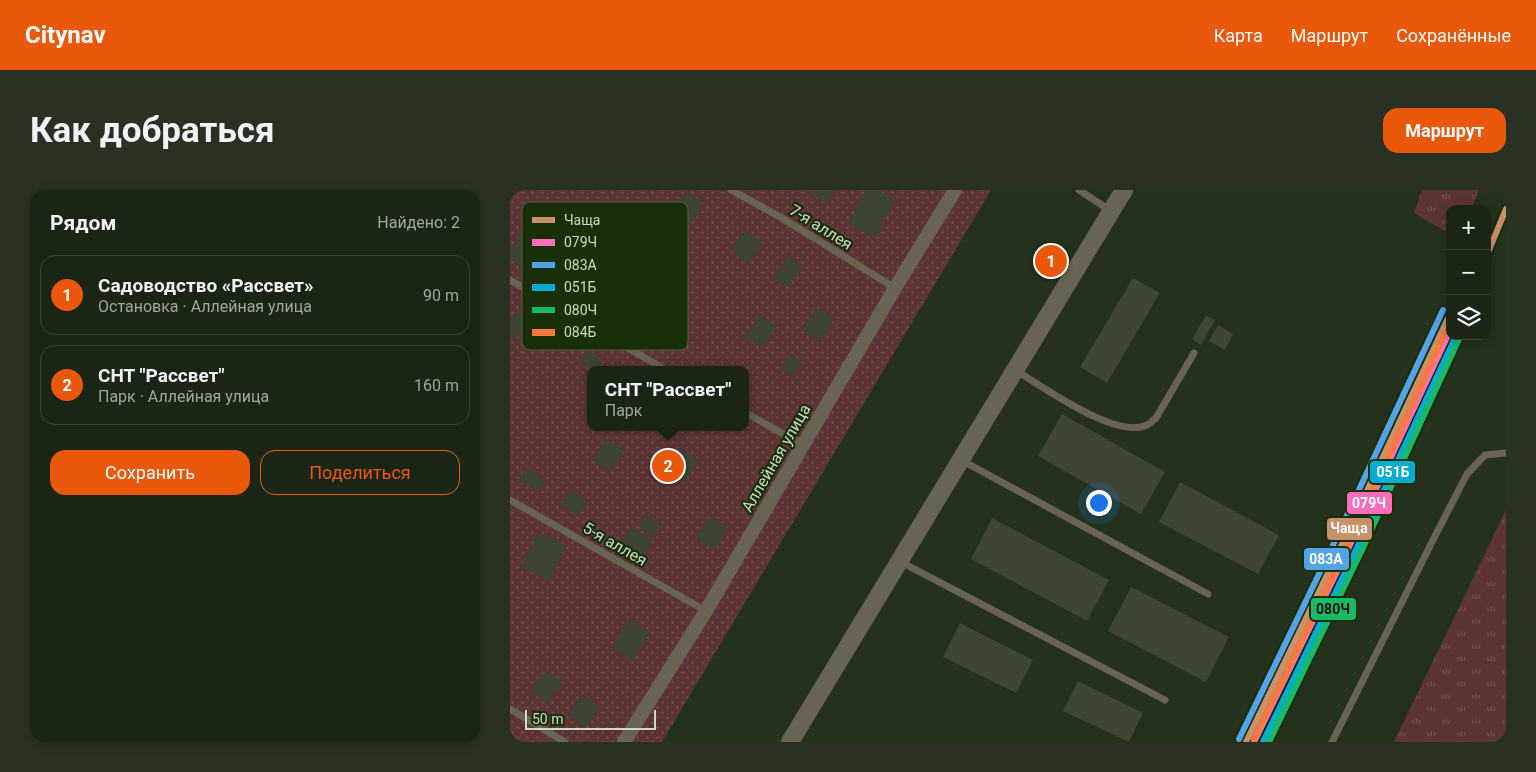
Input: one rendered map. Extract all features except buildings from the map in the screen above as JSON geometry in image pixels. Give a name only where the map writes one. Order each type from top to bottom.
[{"type":"street","name":"Аллейная улица","points":[[624,742],[706,611],[895,288],[955,190]]},
{"type":"street","points":[[790,742],[1124,190]]},
{"type":"lane","name":"7-я аллея","points":[[731,190],[782,218],[895,288]]},
{"type":"lane","points":[[1079,190],[1112,211]]},
{"type":"lane","points":[[510,280],[522,287]]},
{"type":"lane","points":[[631,350],[659,366]]},
{"type":"lane","points":[[1015,370],[1088,414],[1112,424],[1130,428],[1146,426],[1156,418],[1194,353]]},
{"type":"lane","points":[[749,416],[803,445]]},
{"type":"lane","points":[[1332,742],[1467,474],[1485,455],[1506,453]]},
{"type":"lane","points":[[960,459],[1208,594]]},
{"type":"lane","name":"5-я аллея","points":[[510,500],[706,611]]},
{"type":"lane","points":[[899,561],[1165,700]]},
{"type":"lane","points":[[510,709],[565,742]]},
{"type":"green space","points":[[510,190],[991,190],[662,742],[510,742]]},
{"type":"green space","points":[[1422,190],[1479,190],[1473,205],[1446,205],[1446,232],[1414,213]]},
{"type":"green space","points":[[1506,510],[1506,742],[1394,742]]},
{"type":"transit line","name":"Чаща","points":[[1489,250],[1506,209]]},
{"type":"transit line","name":"083А","points":[[1239,739],[1335,541],[1443,310]]},
{"type":"transit line","name":"Чаща","points":[[1246,742],[1446,323]]},
{"type":"transit line","name":"084Б","points":[[1254,739],[1348,544],[1445,333]]},
{"type":"transit line","name":"079Ч","points":[[1254,742],[1349,547],[1446,340]]},
{"type":"transit line","name":"051Б","points":[[1263,742],[1356,550],[1454,340]]},
{"type":"transit line","name":"080Ч","points":[[1269,742],[1362,550],[1459,340]]},
{"type":"place","name":"Садоводство «Рассвет»","points":[[1051,261]]},
{"type":"place","name":"СНТ \"Рассвет\"","points":[[668,466]]}]
